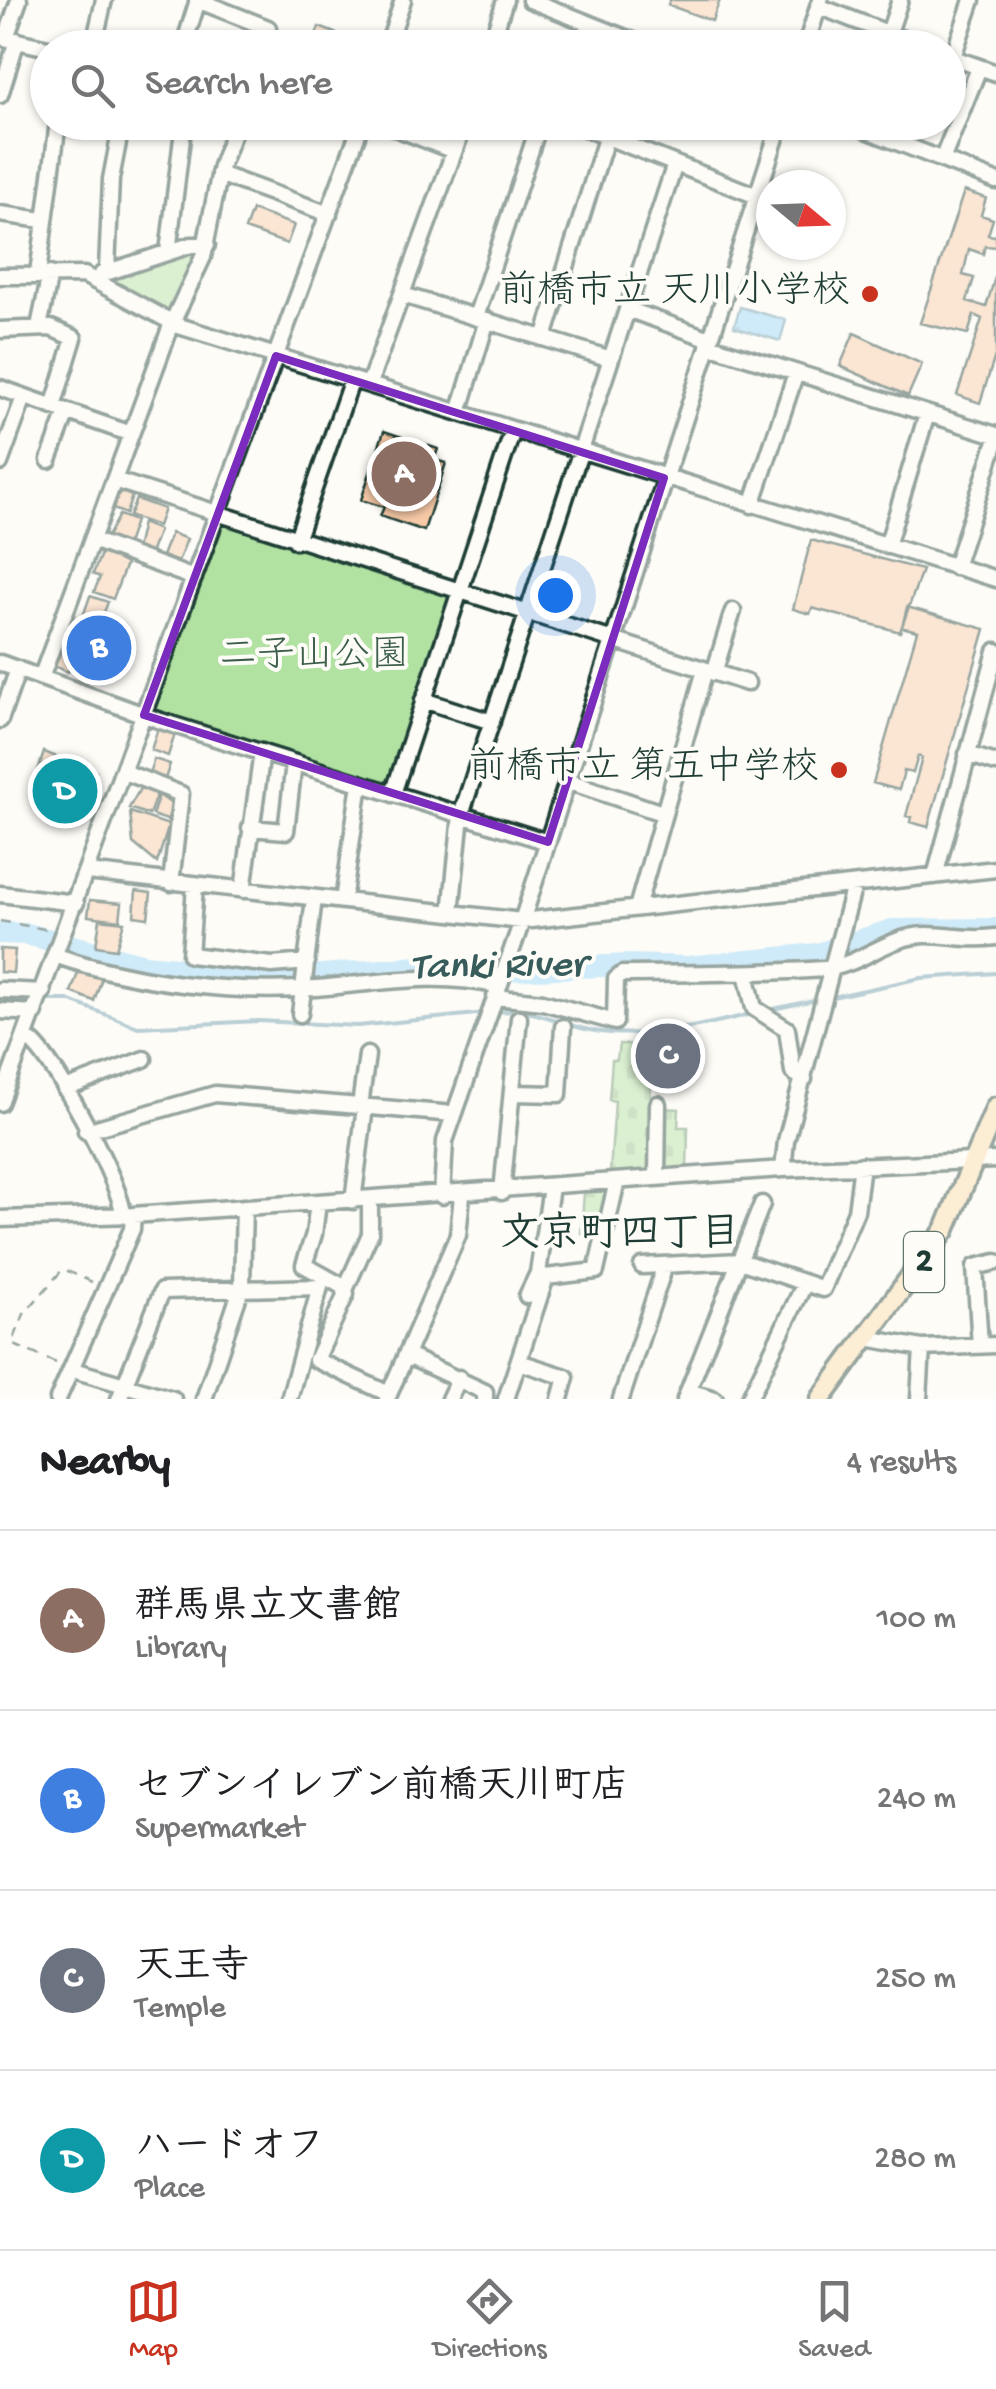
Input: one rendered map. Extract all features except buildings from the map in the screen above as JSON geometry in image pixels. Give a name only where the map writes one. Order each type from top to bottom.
[{"type":"main road","name":"2","points":[[821,1399],[944,1230],[996,1107]]},
{"type":"street","points":[[0,95],[8,37],[19,0]]},
{"type":"street","points":[[97,30],[104,0]]},
{"type":"street","points":[[188,30],[197,0],[268,30]]},
{"type":"street","points":[[393,30],[403,0]]},
{"type":"street","points":[[495,30],[504,0]]},
{"type":"street","points":[[530,0],[603,30]]},
{"type":"street","points":[[889,30],[900,0]]},
{"type":"street","points":[[961,30],[972,0]]},
{"type":"street","points":[[811,30],[819,3],[879,30]]},
{"type":"street","points":[[966,63],[996,73]]},
{"type":"street","points":[[966,99],[978,68]]},
{"type":"street","points":[[39,327],[44,274],[43,220],[55,140]]},
{"type":"street","points":[[102,276],[119,140]]},
{"type":"street","points":[[168,252],[182,140]]},
{"type":"street","points":[[42,678],[172,323],[207,245],[219,174],[231,140]]},
{"type":"street","points":[[0,1104],[355,140]]},
{"type":"street","points":[[424,140],[454,152]]},
{"type":"street","points":[[369,384],[458,140]]},
{"type":"street","points":[[459,413],[481,318],[535,140]]},
{"type":"street","points":[[544,338],[605,140]]},
{"type":"street","points":[[628,140],[675,164],[756,196]]},
{"type":"street","points":[[765,170],[775,140]]},
{"type":"street","points":[[891,140],[996,181]]},
{"type":"street","points":[[942,160],[950,140]]},
{"type":"street","points":[[451,914],[461,815],[675,164]]},
{"type":"street","points":[[219,174],[328,214]]},
{"type":"street","points":[[442,1196],[446,1141],[454,1114],[548,842],[756,199]]},
{"type":"street","points":[[0,214],[43,220]]},
{"type":"street","points":[[0,276],[102,276],[168,252],[207,245]]},
{"type":"street","points":[[102,276],[172,323],[996,578]]},
{"type":"street","points":[[403,294],[611,359]]},
{"type":"street","points":[[628,309],[796,373],[996,438],[955,567]]},
{"type":"street","points":[[0,330],[39,327],[70,334],[76,341],[49,460]]},
{"type":"street","points":[[752,505],[796,373]]},
{"type":"street","points":[[296,541],[352,379]]},
{"type":"street","points":[[0,388],[131,434]]},
{"type":"street","points":[[0,462],[24,397]]},
{"type":"street","points":[[887,546],[927,414]]},
{"type":"street","points":[[393,794],[513,430]]},
{"type":"street","points":[[114,480],[747,684]]},
{"type":"street","points":[[92,540],[194,578]]},
{"type":"street","points":[[637,908],[662,813],[733,611]]},
{"type":"street","points":[[935,876],[994,670],[996,651]]},
{"type":"street","points":[[0,663],[144,715],[548,842]]},
{"type":"street","points":[[0,720],[18,670]]},
{"type":"street","points":[[424,700],[492,722]]},
{"type":"street","points":[[243,890],[262,752]]},
{"type":"street","points":[[967,754],[996,762]]},
{"type":"street","points":[[250,828],[286,831],[294,763]]},
{"type":"street","points":[[124,772],[182,794],[171,883]]},
{"type":"street","points":[[568,781],[662,813]]},
{"type":"street","points":[[343,901],[360,784]]},
{"type":"street","points":[[87,872],[522,920],[996,868]]},
{"type":"street","points":[[784,1170],[786,1141],[854,885]]},
{"type":"street","points":[[195,886],[190,955],[272,965],[307,962]]},
{"type":"street","points":[[0,894],[76,903]]},
{"type":"street","points":[[300,1014],[314,898]]},
{"type":"street","points":[[57,956],[158,980],[304,988],[410,976],[497,991],[614,1022],[616,980],[622,974],[746,973],[834,967],[907,938],[927,935],[966,941],[996,937]]},
{"type":"street","points":[[746,973],[754,1008],[787,1029],[793,1072],[804,1079]]},
{"type":"street","points":[[0,990],[43,992]]},
{"type":"street","points":[[0,1010],[36,1013]]},
{"type":"street","points":[[502,1192],[519,1018]]},
{"type":"street","points":[[512,1093],[559,1094],[562,1027]]},
{"type":"street","points":[[26,1038],[38,1044],[65,1090],[120,1192],[128,1215],[107,1289],[58,1399]]},
{"type":"street","points":[[354,1201],[367,1055]]},
{"type":"street","points":[[65,1090],[144,1059]]},
{"type":"street","points":[[86,1131],[215,1094],[454,1114]]},
{"type":"street","points":[[657,1178],[658,1104]]},
{"type":"street","points":[[0,1220],[462,1195],[862,1164],[996,1160]]},
{"type":"street","points":[[642,1266],[740,1261],[822,1289],[856,1212],[862,1164]]},
{"type":"street","points":[[526,1296],[542,1275],[596,1271],[616,1182]]},
{"type":"street","points":[[506,1399],[542,1275],[550,1187]]},
{"type":"street","points":[[370,1200],[370,1234],[316,1360],[388,1397],[458,1235],[462,1195]]},
{"type":"street","points":[[318,1203],[316,1229],[304,1265],[345,1290]]},
{"type":"street","points":[[716,1399],[687,1395],[762,1204]]},
{"type":"street","points":[[204,1399],[242,1286],[244,1207]]},
{"type":"street","points":[[980,1346],[974,1268],[996,1262]]},
{"type":"street","points":[[621,1399],[664,1265]]},
{"type":"street","points":[[749,1399],[804,1285]]},
{"type":"street","points":[[121,1392],[162,1290],[320,1287],[289,1399]]},
{"type":"street","points":[[867,1338],[922,1348],[996,1345]]},
{"type":"street","points":[[919,1399],[922,1348]]},
{"type":"street","points":[[406,1359],[459,1378],[485,1392],[486,1399]]},
{"type":"street","points":[[519,1362],[566,1376],[560,1399]]},
{"type":"street","points":[[73,1370],[121,1392],[173,1399]]},
{"type":"street","points":[[449,1399],[459,1378]]},
{"type":"path","points":[[0,921],[52,931]]},
{"type":"path","points":[[73,1370],[12,1344],[22,1318],[63,1268],[107,1289]]},
{"type":"highlighted area","points":[[276,356],[664,478],[548,842],[144,715]]},
{"type":"green space","points":[[194,253],[197,257],[172,308],[165,310],[115,281],[116,276]]},
{"type":"green space","name":"二子山公園","points":[[216,516],[460,592],[393,794],[144,715]]},
{"type":"green space","points":[[619,1044],[650,1045],[652,1171],[610,1173],[615,1101],[609,1100],[612,1060],[617,1060]]},
{"type":"green space","points":[[661,1108],[679,1109],[678,1127],[688,1127],[687,1169],[659,1170]]},
{"type":"green space","points":[[608,1191],[600,1239],[581,1233],[584,1193]]},
{"type":"water","points":[[740,307],[786,320],[780,341],[734,327]]},
{"type":"waterway","name":"Tanki River","points":[[0,933],[27,934],[144,965],[287,978],[418,967],[484,971],[628,965],[687,967],[818,954],[892,930],[996,929]]},
{"type":"waterway","points":[[828,998],[921,978],[996,973]]},
{"type":"waterway","points":[[769,1010],[819,999]]},
{"type":"waterway","points":[[0,1001],[32,1000]]},
{"type":"waterway","points":[[42,1000],[68,1000],[138,1027],[259,1021],[358,1026],[486,1013]]},
{"type":"waterway","points":[[495,1012],[527,1012],[586,1030],[620,1033],[678,1029],[755,1013]]},
{"type":"place","name":"前橋市立 天川小学校","points":[[870,294]]},
{"type":"place","name":"群馬県立文書館","points":[[404,474]]},
{"type":"place","name":"セブンイレブン前橋天川町店","points":[[99,648]]},
{"type":"place","name":"前橋市立 第五中学校","points":[[839,770]]},
{"type":"place","name":"ハードオフ","points":[[65,791]]},
{"type":"place","name":"天王寺","points":[[668,1056]]},
{"type":"district","name":"文京町四丁目","points":[[620,1236]]}]
